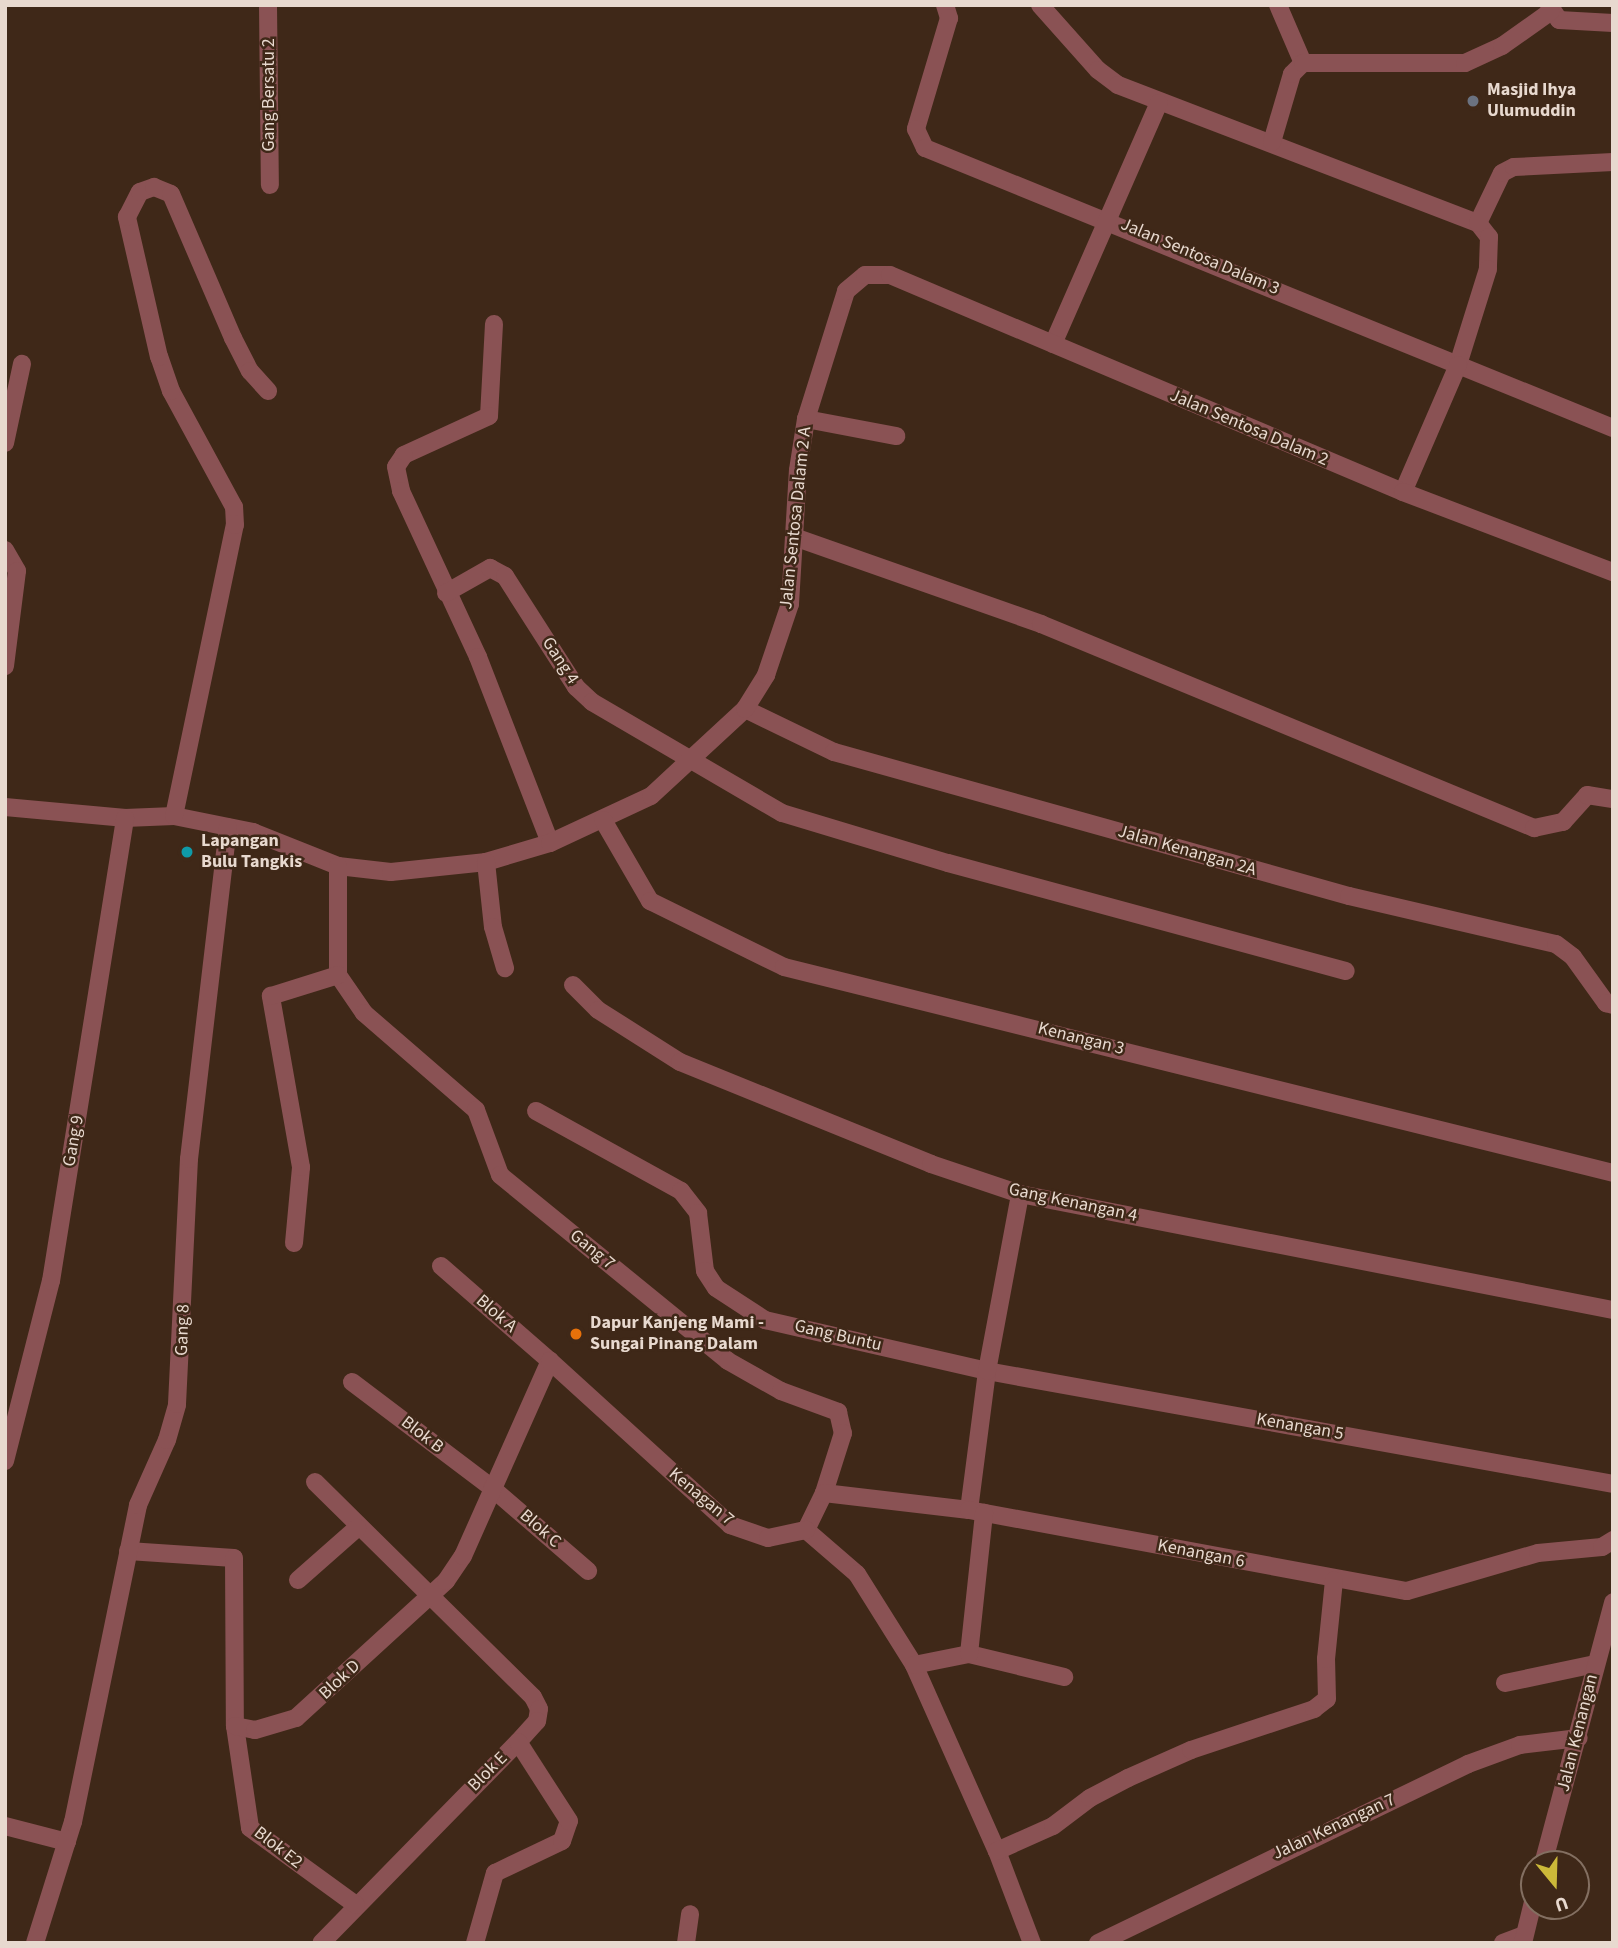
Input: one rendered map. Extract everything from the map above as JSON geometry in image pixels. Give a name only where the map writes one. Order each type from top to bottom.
[{"type":"street","name":"Gang Bersatu 2","points":[[268,5],[270,185]]},
{"type":"street","name":"Jalan Sentosa Dalam 3","points":[[945,5],[949,18],[916,129],[925,148],[1107,218],[1613,428]]},
{"type":"street","points":[[1040,5],[1098,70],[1159,103],[1272,142],[1478,223],[1489,237],[1490,252],[1458,365],[1402,492]]},
{"type":"street","points":[[1278,5],[1303,63]]},
{"type":"street","points":[[1272,142],[1292,74],[1303,63],[1465,63],[1502,46],[1549,9],[1568,22],[1613,23]]},
{"type":"street","points":[[1052,344],[1159,103]]},
{"type":"street","points":[[1478,223],[1502,173],[1514,167],[1613,162]]},
{"type":"street","points":[[174,816],[235,525],[234,507],[171,391],[159,357],[127,217],[140,192],[154,187],[171,194],[233,338],[250,371],[268,391]]},
{"type":"street","name":"Jalan Sentosa Dalam 2 A","points":[[5,807],[125,818],[174,816],[253,832],[338,866],[391,872],[486,862],[550,843],[652,796],[691,763],[745,709],[766,675],[790,604],[797,538],[798,470],[806,419],[846,291],[865,275],[890,275]]},
{"type":"street","name":"Jalan Sentosa Dalam 2","points":[[890,275],[1402,492],[1613,572]]},
{"type":"street","points":[[494,324],[489,416],[404,455],[396,467],[401,491],[478,657],[550,843]]},
{"type":"street","points":[[5,443],[22,364]]},
{"type":"street","points":[[806,419],[896,436]]},
{"type":"street","points":[[797,538],[1041,624],[1534,828],[1563,822],[1587,795],[1613,798]]},
{"type":"street","points":[[5,550],[17,571],[5,666]]},
{"type":"street","name":"Gang 4","points":[[446,593],[490,568],[505,576],[576,687],[592,702],[691,763]]},
{"type":"street","name":"Jalan Kenangan 2A","points":[[745,709],[834,752],[1349,896],[1556,944],[1573,957],[1606,1003],[1613,1005]]},
{"type":"street","points":[[691,763],[782,813],[948,863],[1346,971]]},
{"type":"street","name":"Gang 9","points":[[6,1457],[51,1281],[125,818]]},
{"type":"street","name":"Kenangan 3","points":[[603,820],[650,901],[784,967],[1613,1173]]},
{"type":"street","name":"Gang 8","points":[[36,1943],[73,1822],[138,1505],[167,1440],[181,1380],[189,1159],[228,827]]},
{"type":"street","points":[[486,862],[493,927],[505,968]]},
{"type":"street","points":[[294,1243],[301,1167],[271,996],[338,975],[338,866]]},
{"type":"street","name":"Gang 7","points":[[338,975],[364,1013],[476,1110],[500,1175],[728,1361],[781,1391],[838,1412],[843,1433],[824,1493]]},
{"type":"street","name":"Gang Kenangan 4","points":[[573,985],[598,1010],[680,1062],[931,1164],[1020,1194],[1613,1310]]},
{"type":"street","name":"Gang Buntu","points":[[536,1111],[689,1198],[698,1213],[705,1271],[716,1288],[749,1313],[987,1371]]},
{"type":"street","points":[[969,1654],[987,1371],[1020,1194]]},
{"type":"street","name":"Blok A","points":[[441,1266],[550,1361]]},
{"type":"street","points":[[315,1482],[357,1528],[430,1597],[463,1556],[550,1361]]},
{"type":"street","name":"Kenagan 7","points":[[550,1361],[730,1525],[768,1538],[806,1530]]},
{"type":"street","name":"Kenangan 5","points":[[987,1371],[1613,1484]]},
{"type":"street","name":"Blok B","points":[[352,1382],[492,1488]]},
{"type":"street","name":"Blok C","points":[[492,1488],[588,1571]]},
{"type":"street","points":[[824,1493],[806,1530],[856,1574],[914,1665],[998,1851],[1032,1943]]},
{"type":"street","name":"Kenangan 6","points":[[824,1493],[977,1511],[1334,1580],[1407,1591],[1538,1553],[1602,1546],[1613,1540]]},
{"type":"street","points":[[298,1580],[357,1528]]},
{"type":"street","points":[[128,1551],[234,1558],[234,1726]]},
{"type":"street","points":[[998,1851],[1053,1826],[1090,1798],[1140,1773],[1191,1750],[1314,1709],[1327,1699],[1326,1659],[1334,1580]]},
{"type":"street","name":"Blok D","points":[[234,1726],[256,1730],[296,1718],[430,1597]]},
{"type":"street","name":"Blok E","points":[[321,1943],[537,1721],[539,1709],[533,1697],[430,1597]]},
{"type":"street","name":"Jalan Kenangan","points":[[1548,1850],[1613,1602]]},
{"type":"street","points":[[914,1665],[969,1654],[1064,1676]]},
{"type":"street","points":[[1505,1683],[1595,1664]]},
{"type":"street","name":"Blok E2","points":[[234,1726],[250,1828],[356,1905]]},
{"type":"street","name":"Jalan Kenangan 7","points":[[1098,1943],[1468,1764],[1520,1745],[1579,1738]]},
{"type":"street","points":[[475,1943],[489,1884],[503,1867],[562,1841],[569,1821],[518,1742]]},
{"type":"street","points":[[5,1826],[67,1842]]},
{"type":"street","points":[[686,1943],[690,1914]]},
{"type":"street","points":[[1503,1943],[1523,1939],[1528,1920]]},
{"type":"place","name":"Masjid Ihya Ulumuddin","points":[[1473,101]]},
{"type":"place","name":"Lapangan Bulu Tangkis","points":[[187,852]]},
{"type":"place","name":"Dapur Kanjeng Mami - Sungai Pinang Dalam","points":[[576,1334]]}]
